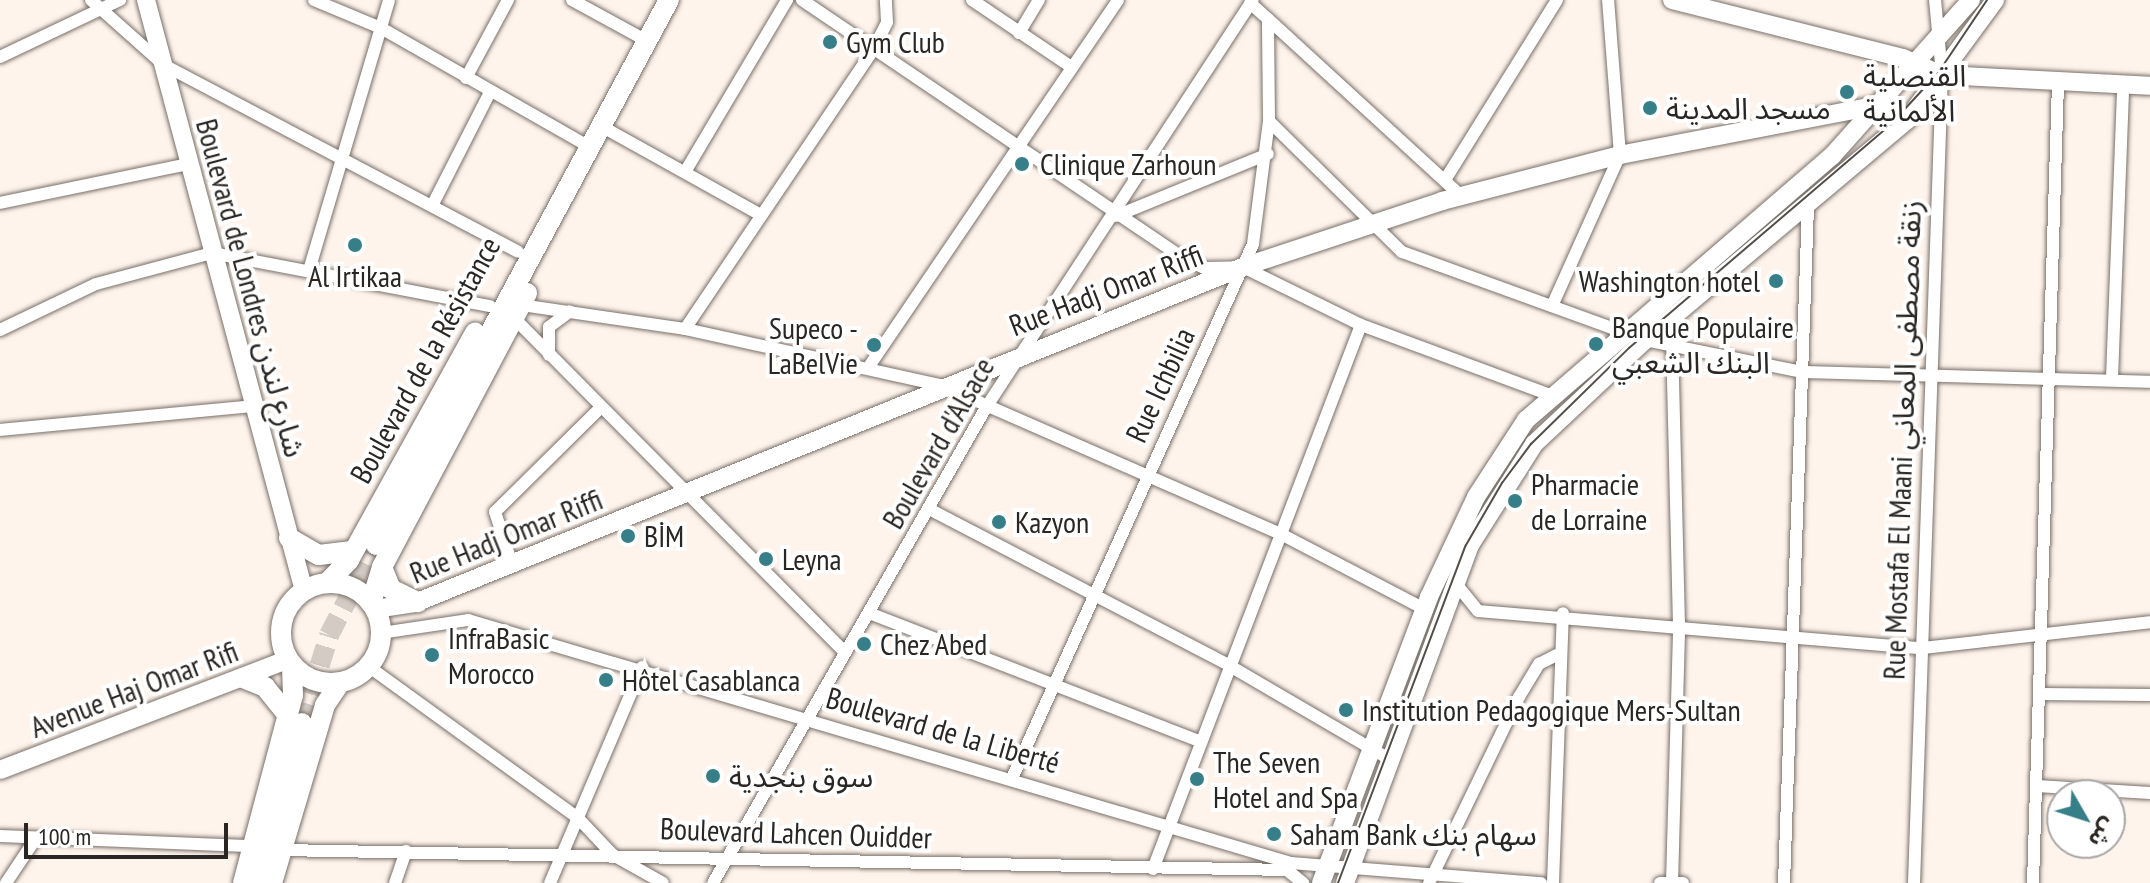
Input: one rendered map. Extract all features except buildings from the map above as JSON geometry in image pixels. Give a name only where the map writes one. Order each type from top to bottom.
[{"type":"main road","name":"Boulevard de la Résistance","points":[[327,583],[354,551],[558,179],[577,170],[669,0]]},
{"type":"main road","name":"Boulevard de la Résistance","points":[[373,606],[382,567],[582,190],[577,170]]},
{"type":"main road","points":[[376,545],[577,170]]},
{"type":"main road","points":[[289,538],[319,555],[354,551]]},
{"type":"main road","points":[[382,567],[391,589],[418,602]]},
{"type":"main road","points":[[257,883],[295,719],[290,663],[281,626],[304,591],[327,583],[352,588],[373,606],[381,633],[368,666],[340,683],[325,705],[272,883]]},
{"type":"main road","points":[[290,663],[311,680],[340,683]]},
{"type":"main road","points":[[243,678],[265,687],[295,719]]},
{"type":"main road","points":[[243,883],[295,719]]},
{"type":"street","points":[[0,57],[96,4],[120,0]]},
{"type":"street","name":"Boulevard de Londres شارع لندن","points":[[146,0],[252,406],[304,591]]},
{"type":"street","points":[[314,0],[381,28],[590,147]]},
{"type":"street","points":[[310,267],[389,0]]},
{"type":"street","points":[[466,78],[508,0]]},
{"type":"street","points":[[572,0],[647,41]]},
{"type":"street","points":[[685,172],[787,0]]},
{"type":"street","points":[[802,0],[1113,214],[1204,268],[1243,267],[1361,325],[1548,394]]},
{"type":"street","points":[[685,329],[873,50],[887,22],[886,0]]},
{"type":"street","points":[[972,0],[1070,66]]},
{"type":"street","points":[[1019,33],[1039,0]]},
{"type":"street","points":[[870,365],[1018,150],[1070,66],[1118,0]]},
{"type":"street","points":[[1445,180],[1557,0]]},
{"type":"street","points":[[1552,306],[1620,155],[1608,0]]},
{"type":"street","points":[[1672,0],[1921,64],[1942,75],[2150,86]]},
{"type":"street","name":"Rue Mostafa El Maani زنقة مصطفى المعاني","points":[[1914,883],[1942,75],[1935,0]]},
{"type":"street","points":[[1348,875],[1426,610],[1476,497],[1548,394],[1626,333],[1884,104],[1921,64],[1971,0]]},
{"type":"street","points":[[1321,883],[1492,504],[1534,444],[1645,340],[1907,120],[1995,0]]},
{"type":"street","points":[[1252,2],[1461,196]]},
{"type":"street","name":"Boulevard d'Alsace","points":[[713,883],[987,406],[1252,2]]},
{"type":"street","points":[[96,4],[164,65],[518,252]]},
{"type":"street","name":"Rue Ichbilia","points":[[1013,776],[1090,598],[1243,267],[1268,154],[1268,19]]},
{"type":"street","points":[[2033,883],[2058,81]]},
{"type":"street","points":[[2112,378],[2123,85]]},
{"type":"street","points":[[432,206],[490,92]]},
{"type":"street","name":"Rue Hadj Omar Riffi","points":[[373,606],[418,602],[1022,351],[1243,267],[1372,224],[1461,196],[1620,155],[1884,104]]},
{"type":"street","points":[[1269,121],[1372,224],[1415,259],[1645,340],[1802,372],[1930,371],[2150,382]]},
{"type":"street","points":[[601,126],[761,215]]},
{"type":"street","points":[[1113,214],[1268,154]]},
{"type":"street","points":[[0,203],[189,164]]},
{"type":"street","points":[[1784,883],[1808,205]]},
{"type":"street","points":[[0,330],[96,284],[212,253],[310,267],[490,306]]},
{"type":"street","points":[[517,311],[570,311],[685,329],[870,365],[940,385],[1279,533],[1426,610]]},
{"type":"street","points":[[517,311],[549,355],[684,494],[845,652]]},
{"type":"street","points":[[549,355],[549,327],[570,311]]},
{"type":"street","points":[[1153,869],[1361,325]]},
{"type":"street","points":[[1672,345],[1679,625],[1672,883]]},
{"type":"street","points":[[0,430],[252,406]]},
{"type":"street","points":[[512,564],[495,512],[600,408]]},
{"type":"street","points":[[929,509],[1090,598],[1230,666],[1382,752]]},
{"type":"street","points":[[1457,585],[1478,611],[1563,613],[1793,641],[1923,648],[2150,622]]},
{"type":"street","points":[[869,613],[1054,681],[1201,742]]},
{"type":"street","points":[[1553,883],[1557,655],[1563,613]]},
{"type":"street","name":"Boulevard de la Liberté","points":[[381,633],[468,620],[642,667],[1013,776],[1291,863],[1329,864],[1348,875],[1541,883]]},
{"type":"street","points":[[1429,878],[1524,687],[1539,664],[1557,655]]},
{"type":"street","name":"Avenue Haj Omar Rifi","points":[[0,770],[290,663]]},
{"type":"street","points":[[368,666],[578,818],[613,855],[663,883]]},
{"type":"street","points":[[550,883],[642,667]]},
{"type":"street","points":[[2039,694],[2150,695]]},
{"type":"street","points":[[2037,786],[2150,793]]},
{"type":"street","points":[[0,836],[253,846]]},
{"type":"street","points":[[6,883],[36,838]]},
{"type":"street","name":"Boulevard Lahcen Ouidder","points":[[282,850],[562,855],[728,853],[1037,868],[1287,870],[1303,883]]},
{"type":"street","points":[[395,883],[406,851]]},
{"type":"street","points":[[1032,883],[1037,868]]},
{"type":"street","points":[[1660,883],[1683,883]]},
{"type":"tunnel","points":[[302,723],[329,635],[376,545]]},
{"type":"tram line","points":[[1338,883],[1466,545],[1502,483],[1531,444],[1629,348],[1891,124],[1938,73],[1987,0]]},
{"type":"place","name":"Gym Club","points":[[830,42]]},
{"type":"place","name":"القنصلية الألمانية","points":[[1847,92]]},
{"type":"place","name":"مسجد المدينة","points":[[1650,108]]},
{"type":"place","name":"Clinique Zarhoun","points":[[1022,164]]},
{"type":"place","name":"Al Irtikaa","points":[[355,245]]},
{"type":"place","name":"Washington hotel","points":[[1776,281]]},
{"type":"place","name":"Banque Populaire البنك الشعبي","points":[[1596,344]]},
{"type":"place","name":"Supeco - LaBelVie","points":[[874,345]]},
{"type":"place","name":"Pharmacie de Lorraine","points":[[1515,501]]},
{"type":"place","name":"Kazyon","points":[[999,522]]},
{"type":"place","name":"BİM","points":[[628,536]]},
{"type":"place","name":"Leyna","points":[[766,559]]},
{"type":"place","name":"Chez Abed","points":[[864,644]]},
{"type":"place","name":"InfraBasic Morocco","points":[[432,655]]},
{"type":"place","name":"Hôtel Casablanca","points":[[606,680]]},
{"type":"place","name":"Institution Pedagogique Mers-Sultan","points":[[1346,710]]},
{"type":"place","name":"سوق بنجدية","points":[[713,776]]},
{"type":"place","name":"The Seven Hotel and Spa","points":[[1197,779]]},
{"type":"place","name":"Saham Bank سهام بنك","points":[[1274,834]]}]
